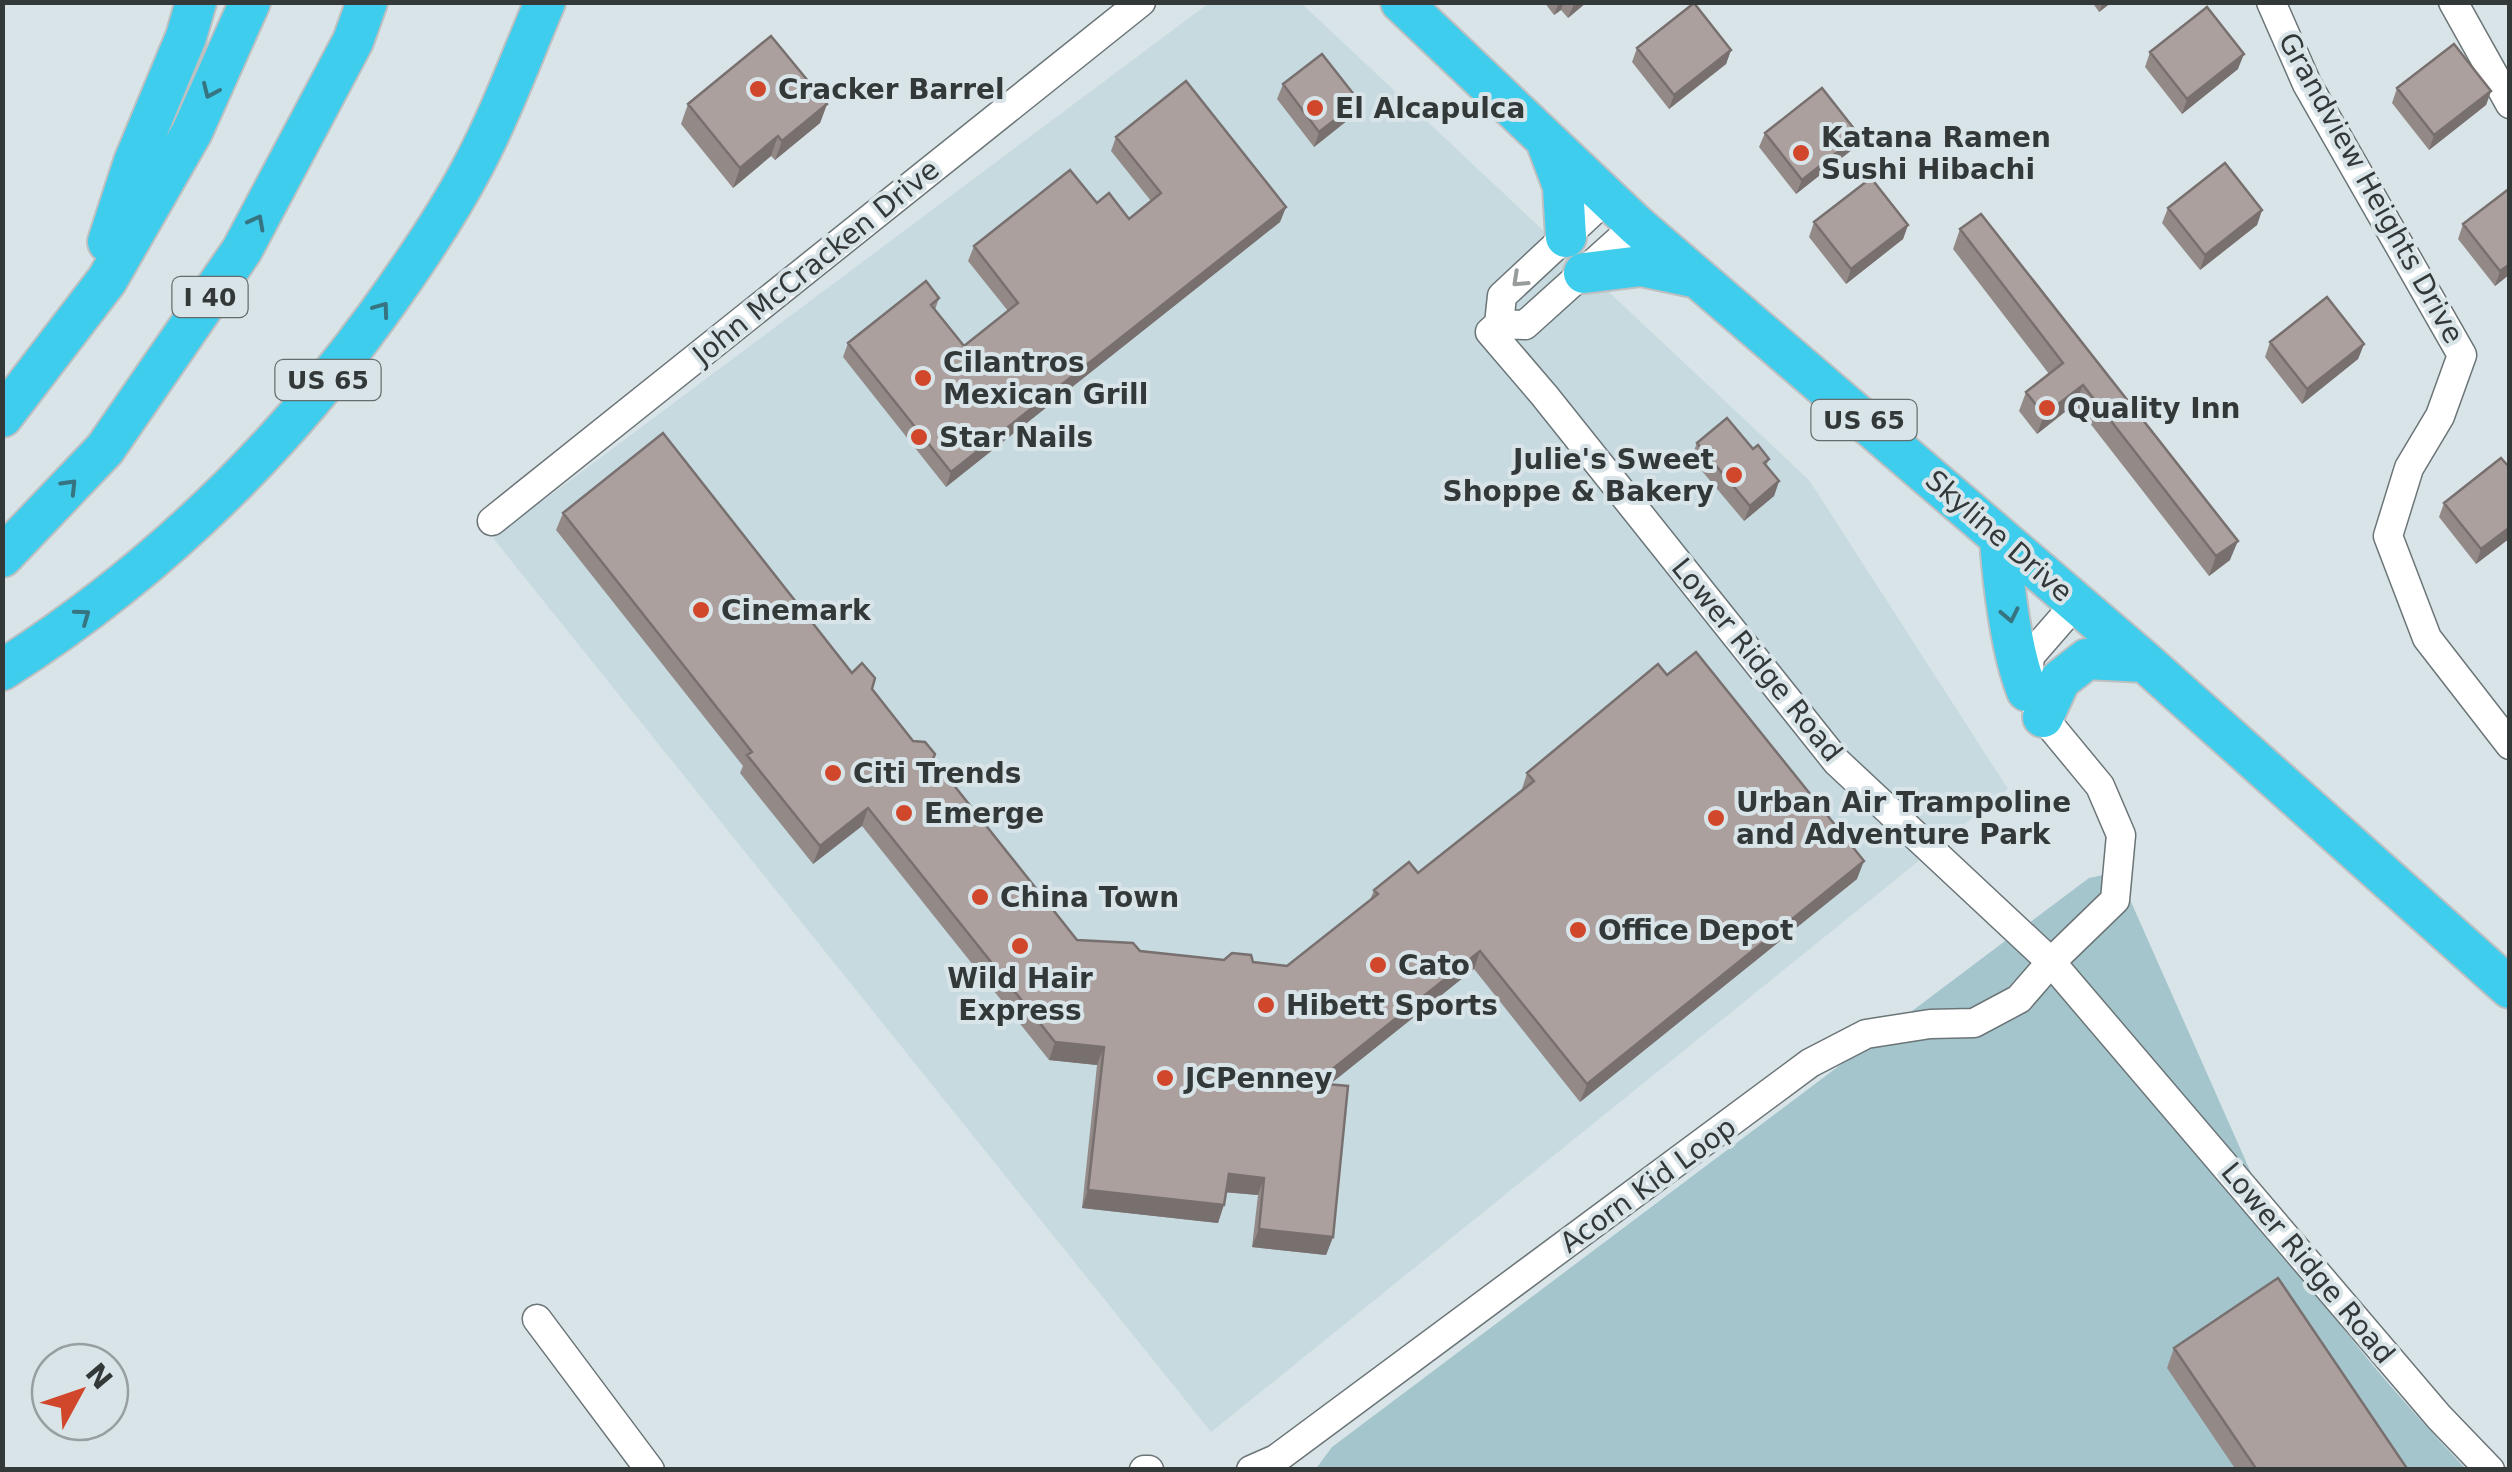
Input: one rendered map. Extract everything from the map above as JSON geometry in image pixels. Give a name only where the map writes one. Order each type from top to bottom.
[{"type":"highway","points":[[2,416],[66,318],[112,234],[134,162],[186,37],[196,2]]},
{"type":"highway","points":[[2,416],[107,280],[192,132],[250,2]]},
{"type":"highway","name":"I 40","points":[[2,557],[105,449],[242,250],[353,41],[367,2]]},
{"type":"highway","name":"US 65","points":[[2,670],[96,606],[180,537],[257,463],[316,396],[390,297],[470,172],[545,2]]},
{"type":"highway","name":"Skyline Drive","points":[[1401,2],[1636,226],[2145,662],[2510,988]]},
{"type":"highway","points":[[1545,140],[1563,186],[1566,237]]},
{"type":"highway","points":[[1584,273],[1641,266],[1702,280]]},
{"type":"highway","points":[[2000,539],[2003,581],[2021,676],[2035,704],[2087,659],[2145,662]]},
{"type":"street","name":"John McCracken Drive","points":[[492,521],[1140,2]]},
{"type":"street","name":"Grandview Heights Drive","points":[[2271,2],[2307,84],[2462,355],[2440,416],[2409,468],[2388,536],[2427,638],[2510,745]]},
{"type":"street","points":[[2453,2],[2510,104]]},
{"type":"street","points":[[1607,198],[1502,296],[1495,328],[1525,325],[1636,226]]},
{"type":"street","name":"Lower Ridge Road","points":[[1495,328],[1836,762],[2051,962],[2439,1417],[2490,1470]]},
{"type":"street","points":[[2051,962],[2115,900],[2120,835],[2100,786],[2035,704],[2030,656],[2076,603]]},
{"type":"street","name":"Acorn Kid Loop","points":[[1270,1466],[1810,1063],[1866,1034],[1930,1024],[1974,1024],[2019,998],[2051,962]]},
{"type":"street","points":[[537,1318],[650,1470]]},
{"type":"shaded area","points":[[1209,3],[1301,3],[1809,480],[2008,789],[1211,1432],[493,538]]},
{"type":"shaded area","points":[[2108,874],[2120,877],[2275,1227],[2339,1323],[2466,1469],[1315,1470],[1332,1447],[2089,878]]},
{"type":"building","points":[[1694,3],[1731,50],[1674,95],[1637,48]]},
{"type":"building","points":[[2207,7],[2244,54],[2187,99],[2150,52]]},
{"type":"building","name":"Cracker Barrel","points":[[771,36],[827,104],[782,141],[778,136],[740,168],[688,104]]},
{"type":"building","points":[[2454,44],[2491,91],[2434,135],[2397,88]]},
{"type":"building","name":"El Alcapulca","points":[[1322,54],[1359,101],[1319,132],[1283,84]]},
{"type":"building","points":[[1186,81],[1286,207],[951,472],[848,343],[926,281],[939,298],[931,305],[964,346],[1018,303],[974,246],[1070,170],[1097,203],[1109,193],[1129,219],[1161,193],[1116,137]]},
{"type":"building","points":[[1822,88],[1859,135],[1802,180],[1765,133]]},
{"type":"building","points":[[2225,163],[2262,210],[2205,255],[2168,208]]},
{"type":"building","points":[[1871,178],[1908,225],[1851,269],[1814,222]]},
{"type":"building","points":[[2510,188],[2510,264],[2500,271],[2463,224]]},
{"type":"building","points":[[1981,214],[2238,541],[2216,556],[2083,385],[2044,415],[2026,392],[2063,363],[1960,229]]},
{"type":"building","points":[[2327,297],[2364,344],[2307,389],[2270,342]]},
{"type":"building","points":[[1727,418],[1753,449],[1758,445],[1769,459],[1764,463],[1779,481],[1750,506],[1697,443]]},
{"type":"building","points":[[663,433],[852,673],[862,663],[875,678],[872,689],[913,741],[925,742],[935,754],[933,759],[1077,940],[1133,943],[1140,951],[1224,960],[1232,953],[1251,955],[1253,962],[1287,966],[1378,894],[1374,890],[1409,862],[1418,873],[1534,781],[1527,773],[1658,664],[1667,675],[1696,652],[1864,861],[1587,1084],[1480,951],[1315,1083],[1348,1086],[1333,1237],[1259,1229],[1264,1178],[1229,1174],[1224,1205],[1088,1190],[1104,1047],[1055,1042],[868,808],[820,846],[747,755],[752,752],[563,513]]},
{"type":"building","points":[[2501,458],[2510,468],[2510,527],[2481,549],[2444,503]]},
{"type":"building","points":[[2278,1278],[2408,1470],[2257,1470],[2174,1348]]},
{"type":"place","name":"Cracker Barrel","points":[[758,89]]},
{"type":"place","name":"El Alcapulca","points":[[1315,108]]},
{"type":"place","name":"Katana Ramen Sushi Hibachi","points":[[1801,153]]},
{"type":"place","name":"Cilantros Mexican Grill","points":[[923,378]]},
{"type":"place","name":"Quality Inn","points":[[2047,408]]},
{"type":"place","name":"Star Nails","points":[[919,437]]},
{"type":"place","name":"Julie's Sweet Shoppe & Bakery","points":[[1734,475]]},
{"type":"place","name":"Cinemark","points":[[701,610]]},
{"type":"place","name":"Citi Trends","points":[[833,773]]},
{"type":"place","name":"Emerge","points":[[904,813]]},
{"type":"place","name":"Urban Air Trampoline and Adventure Park","points":[[1716,818]]},
{"type":"place","name":"China Town","points":[[980,897]]},
{"type":"place","name":"Office Depot","points":[[1578,930]]},
{"type":"place","name":"Wild Hair Express","points":[[1020,946]]},
{"type":"place","name":"Cato","points":[[1378,965]]},
{"type":"place","name":"Hibett Sports","points":[[1266,1005]]},
{"type":"place","name":"JCPenney","points":[[1165,1078]]}]
